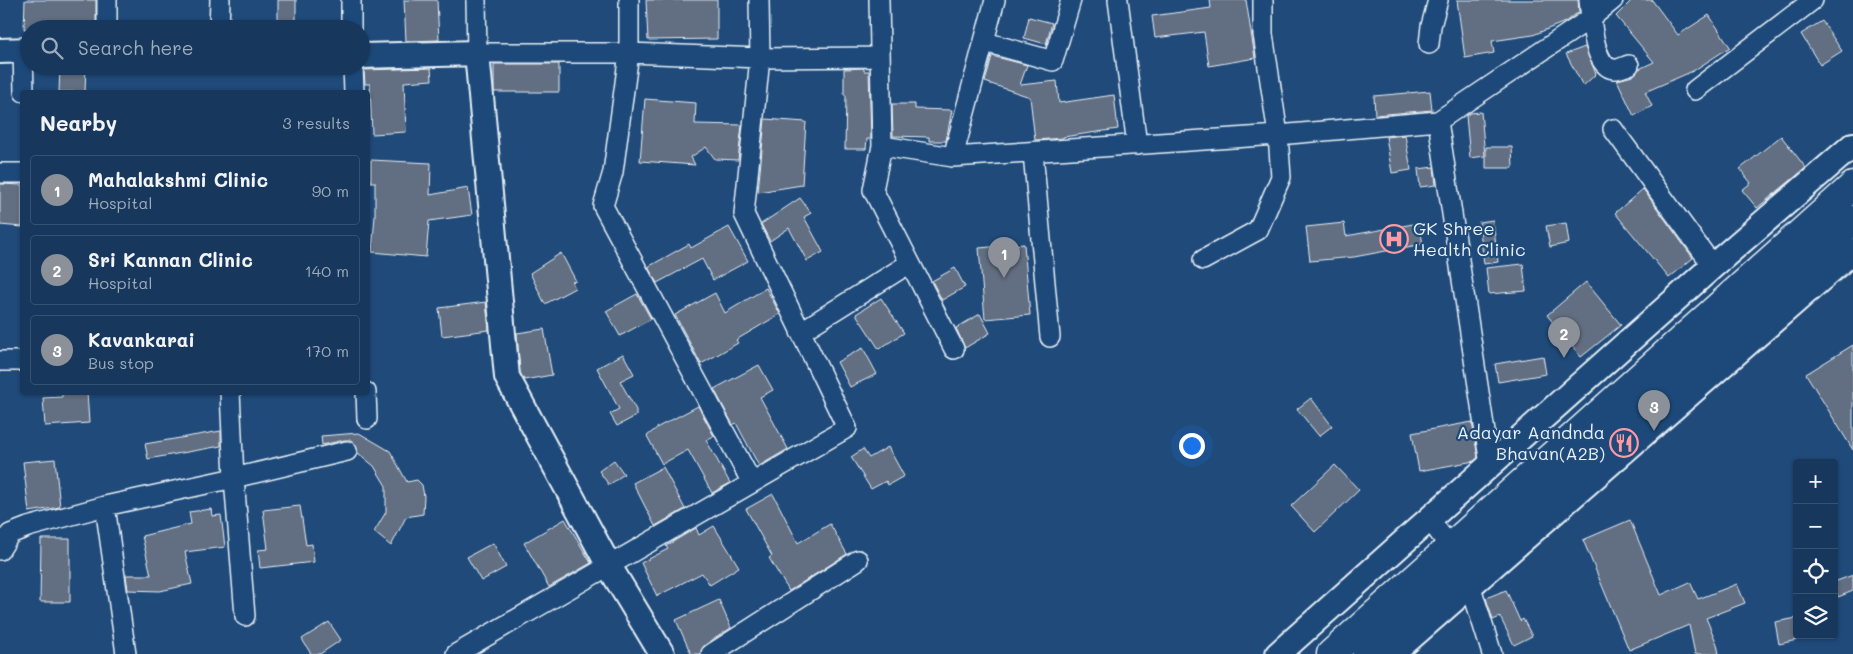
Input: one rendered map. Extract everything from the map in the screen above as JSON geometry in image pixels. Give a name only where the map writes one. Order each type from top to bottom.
[{"type":"highway","points":[[1331,654],[1461,567],[1853,186]]},
{"type":"highway","points":[[1367,654],[1461,567],[1853,220]]},
{"type":"street","points":[[107,0],[107,20]]},
{"type":"street","points":[[219,20],[220,0]]},
{"type":"street","points":[[351,0],[351,20]]},
{"type":"street","points":[[476,0],[477,53],[507,377],[609,566],[662,654]]},
{"type":"street","points":[[629,0],[629,53],[613,172],[604,206],[752,483]]},
{"type":"street","points":[[456,654],[847,428],[744,214],[760,58],[759,0]]},
{"type":"street","points":[[879,0],[882,146],[873,190],[954,349]]},
{"type":"street","points":[[953,157],[995,0]]},
{"type":"street","points":[[985,42],[1053,60],[1071,0]]},
{"type":"street","points":[[1118,0],[1137,146]]},
{"type":"street","points":[[1203,260],[1258,230],[1281,177],[1278,135],[1263,34],[1263,0]]},
{"type":"street","points":[[1429,44],[1430,26],[1438,0]]},
{"type":"street","points":[[882,146],[953,157],[1137,146],[1438,121],[1590,9],[1614,0]]},
{"type":"street","points":[[1695,90],[1813,0]]},
{"type":"street","points":[[1590,9],[1595,47],[1606,67],[1614,70],[1629,65]]},
{"type":"street","points":[[17,51],[20,69]]},
{"type":"street","points":[[370,56],[477,53],[629,53],[760,58],[879,58]]},
{"type":"street","points":[[21,75],[24,90]]},
{"type":"street","points":[[353,75],[354,90]]},
{"type":"street","points":[[1438,121],[1490,464]]},
{"type":"street","points":[[1613,129],[1713,266]]},
{"type":"street","points":[[1278,654],[1713,266],[1853,145]]},
{"type":"street","points":[[1033,153],[1050,337]]},
{"type":"street","points":[[0,173],[20,173]]},
{"type":"street","points":[[1392,654],[1461,567],[1853,251]]},
{"type":"street","points":[[800,332],[910,263]]},
{"type":"street","points":[[0,361],[20,361]]},
{"type":"street","points":[[230,395],[234,478],[245,616]]},
{"type":"street","points":[[366,395],[367,419]]},
{"type":"street","points":[[0,550],[10,534],[28,527],[105,506],[346,451]]},
{"type":"street","points":[[105,506],[126,654]]},
{"type":"street","points":[[1429,519],[1461,567],[1492,654]]},
{"type":"street","points":[[711,654],[858,560]]},
{"type":"building","points":[[25,0],[96,0],[96,20],[24,20]]},
{"type":"building","points":[[278,0],[296,0],[296,20],[278,20]]},
{"type":"building","points":[[404,0],[437,0],[439,40],[406,41]]},
{"type":"building","points":[[646,0],[717,0],[717,39],[648,40]]},
{"type":"building","points":[[1210,0],[1246,0],[1255,58],[1209,66],[1204,32],[1155,38],[1152,16],[1211,8]]},
{"type":"building","points":[[1457,0],[1578,0],[1579,12],[1565,22],[1533,35],[1492,41],[1494,53],[1465,58]]},
{"type":"building","points":[[1632,0],[1652,0],[1678,35],[1709,15],[1730,47],[1693,71],[1645,92],[1652,106],[1634,116],[1617,80],[1633,76],[1639,69],[1654,62],[1616,16]]},
{"type":"building","points":[[1029,17],[1052,23],[1046,44],[1024,38]]},
{"type":"building","points":[[1822,21],[1842,51],[1820,65],[1801,34]]},
{"type":"building","points":[[1585,47],[1596,74],[1583,86],[1566,54]]},
{"type":"building","points":[[992,56],[1027,65],[1020,85],[1057,81],[1059,103],[1114,95],[1118,129],[1063,138],[1035,140],[1030,97],[985,82]]},
{"type":"building","points":[[494,64],[559,64],[559,92],[494,92]]},
{"type":"building","points":[[431,68],[432,80],[404,82],[406,132],[372,134],[370,84],[365,84],[364,75],[370,75],[370,70]]},
{"type":"building","points":[[864,68],[864,71],[869,71],[871,139],[867,139],[866,149],[845,149],[846,95],[844,95],[844,69]]},
{"type":"building","points":[[60,75],[86,75],[85,90],[59,90]]},
{"type":"building","points":[[1430,91],[1432,110],[1375,115],[1374,96]]},
{"type":"building","points":[[645,99],[696,103],[695,124],[742,125],[738,160],[715,159],[706,147],[691,157],[695,165],[640,161]]},
{"type":"building","points":[[892,104],[915,104],[915,109],[952,110],[946,141],[929,141],[929,137],[893,136]]},
{"type":"building","points":[[1481,112],[1485,156],[1470,158],[1466,116],[1470,113]]},
{"type":"building","points":[[765,119],[806,122],[802,185],[758,192]]},
{"type":"building","points":[[1405,135],[1411,170],[1392,173],[1386,137]]},
{"type":"building","points":[[1781,136],[1806,168],[1757,208],[1742,190],[1751,183],[1740,169]]},
{"type":"building","points":[[1486,147],[1512,147],[1513,168],[1486,168]]},
{"type":"building","points":[[371,160],[431,163],[430,195],[468,188],[472,215],[429,221],[426,257],[372,252],[375,182],[371,182]]},
{"type":"building","points":[[1434,167],[1436,185],[1420,187],[1418,169]]},
{"type":"building","points":[[0,184],[20,185],[20,227],[0,225]]},
{"type":"building","points":[[1643,189],[1693,258],[1669,278],[1615,213]]},
{"type":"building","points":[[800,198],[811,213],[804,217],[823,252],[807,261],[789,228],[770,241],[761,224]]},
{"type":"building","points":[[1493,220],[1498,262],[1484,264],[1479,222]]},
{"type":"building","points":[[1344,223],[1346,236],[1419,223],[1423,244],[1354,257],[1310,261],[1306,227]]},
{"type":"building","points":[[1566,223],[1569,243],[1550,247],[1546,226]]},
{"type":"building","points":[[729,227],[748,261],[713,280],[702,259],[657,283],[648,267],[689,244],[691,248]]},
{"type":"building","points":[[1024,244],[1030,315],[985,319],[979,248]]},
{"type":"building","points":[[561,253],[576,281],[572,282],[575,288],[545,304],[530,273]]},
{"type":"building","points":[[1523,264],[1526,291],[1489,294],[1486,268]]},
{"type":"building","points":[[955,268],[965,287],[942,300],[932,281]]},
{"type":"building","points":[[1586,282],[1621,325],[1581,357],[1547,315]]},
{"type":"building","points":[[766,288],[780,314],[736,340],[738,343],[701,364],[675,315],[715,293],[725,313]]},
{"type":"building","points":[[637,294],[651,319],[620,336],[606,311]]},
{"type":"building","points":[[881,298],[904,333],[879,349],[856,314]]},
{"type":"building","points":[[486,302],[489,330],[442,336],[439,308]]},
{"type":"building","points":[[980,314],[990,333],[965,348],[956,328]]},
{"type":"building","points":[[544,329],[552,375],[524,380],[520,373],[517,333]]},
{"type":"building","points":[[1853,345],[1853,450],[1806,374]]},
{"type":"building","points":[[863,348],[877,374],[850,387],[837,362]]},
{"type":"building","points":[[623,354],[634,374],[620,381],[636,410],[636,416],[617,426],[610,414],[619,409],[597,368]]},
{"type":"building","points":[[1543,356],[1546,374],[1498,382],[1495,364]]},
{"type":"building","points":[[759,365],[773,390],[760,397],[788,449],[759,466],[736,423],[733,425],[714,389]]},
{"type":"building","points":[[62,395],[87,395],[89,423],[45,426],[43,398],[62,397]]},
{"type":"building","points":[[1311,398],[1332,426],[1319,436],[1297,409]]},
{"type":"building","points":[[698,406],[714,436],[706,440],[730,483],[712,493],[688,450],[662,464],[647,436],[658,427]]},
{"type":"building","points":[[1472,422],[1478,458],[1474,461],[1419,471],[1412,433]]},
{"type":"building","points":[[221,431],[221,446],[148,459],[145,444]]},
{"type":"building","points":[[359,433],[390,451],[407,482],[417,480],[422,485],[424,496],[423,514],[406,517],[391,546],[374,532],[386,512],[386,486],[374,466],[358,453],[355,444],[351,440],[322,445],[321,436]]},
{"type":"building","points":[[888,447],[904,476],[888,485],[886,481],[871,489],[851,457],[863,449],[869,458]]},
{"type":"building","points":[[55,459],[60,507],[29,512],[23,462]]},
{"type":"building","points":[[614,460],[624,474],[609,485],[599,471]]},
{"type":"building","points":[[1335,465],[1359,490],[1315,532],[1291,506]]},
{"type":"building","points":[[663,467],[685,509],[655,526],[633,483]]},
{"type":"building","points":[[773,494],[798,543],[830,524],[847,554],[789,591],[769,558],[772,556],[746,509]]},
{"type":"building","points":[[300,506],[306,545],[312,544],[314,562],[260,568],[258,550],[268,549],[263,510]]},
{"type":"building","points":[[211,509],[212,516],[221,515],[225,547],[185,552],[192,584],[160,591],[128,590],[126,575],[151,575],[142,536],[191,524],[189,512]]},
{"type":"building","points":[[565,519],[591,563],[549,587],[524,543]]},
{"type":"building","points":[[1630,520],[1661,595],[1690,582],[1698,599],[1737,584],[1745,603],[1706,618],[1717,644],[1719,654],[1695,654],[1689,625],[1629,650],[1583,540]]},
{"type":"building","points":[[714,526],[739,567],[710,585],[702,573],[657,596],[641,563],[668,549],[666,546],[696,528],[699,535]]},
{"type":"building","points":[[41,539],[70,539],[70,602],[40,602]]},
{"type":"building","points":[[493,543],[506,567],[481,581],[467,557]]},
{"type":"building","points":[[1853,575],[1853,591],[1838,597],[1838,581]]},
{"type":"building","points":[[1506,590],[1520,621],[1523,619],[1532,636],[1514,645],[1500,617],[1493,620],[1486,598]]},
{"type":"building","points":[[719,600],[731,628],[705,645],[700,654],[691,654],[676,620]]},
{"type":"building","points":[[1793,619],[1793,639],[1797,640],[1779,644],[1775,622]]},
{"type":"building","points":[[329,622],[341,640],[320,654],[311,654],[302,639]]},
{"type":"place","name":"GK Shree Health Clinic","points":[[1394,239]]},
{"type":"place","name":"Mahalakshmi Clinic","points":[[1004,278]]},
{"type":"place","name":"Sri Kannan Clinic","points":[[1564,358]]},
{"type":"place","name":"Kavankarai","points":[[1654,431]]},
{"type":"place","name":"Adayar Aandnda Bhavan(A2B)","points":[[1624,443]]}]
